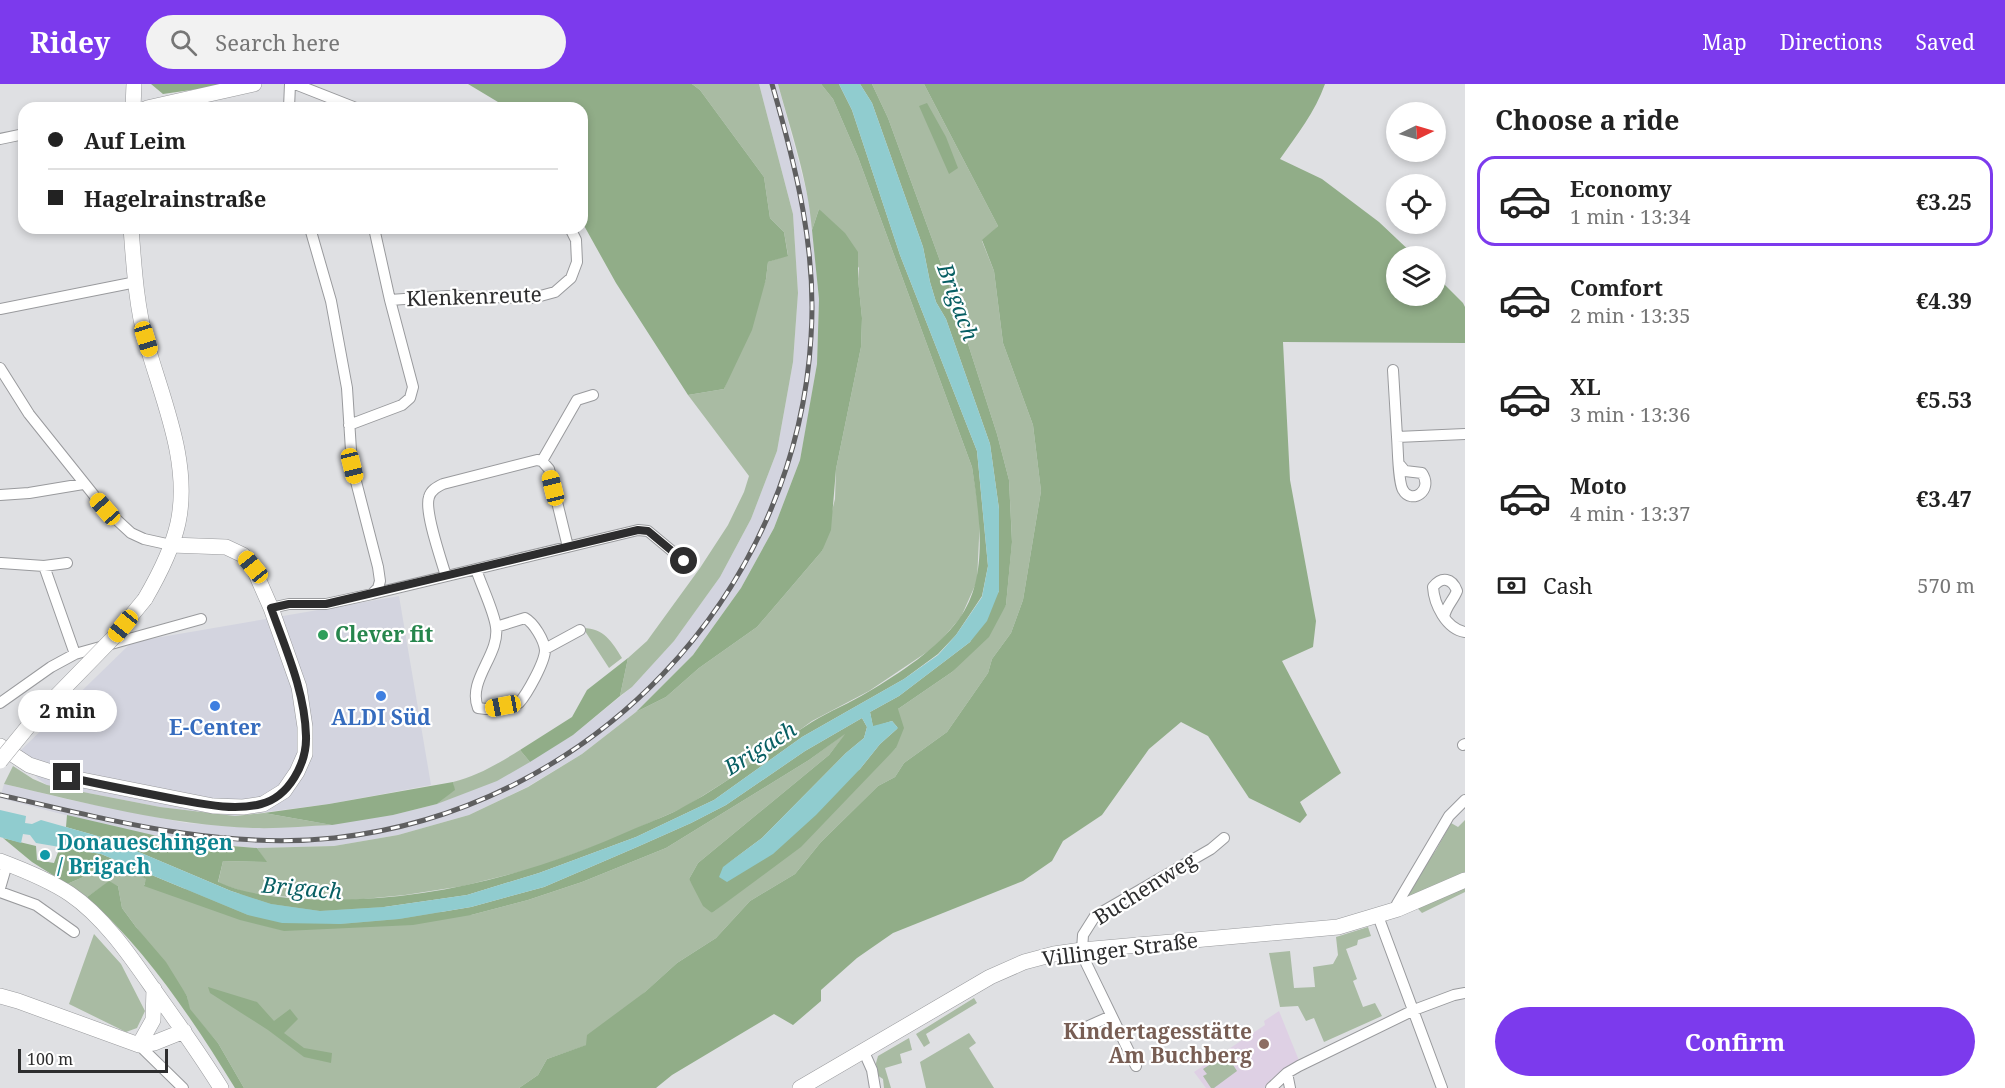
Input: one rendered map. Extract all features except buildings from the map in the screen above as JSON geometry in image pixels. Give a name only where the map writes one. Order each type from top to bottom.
[{"type":"main road","points":[[133,102],[134,84]]},
{"type":"main road","points":[[174,102],[254,84]]},
{"type":"main road","points":[[0,761],[35,718],[113,638],[145,598],[158,576],[171,545],[181,507],[180,468],[171,423],[146,339],[136,282],[132,234]]},
{"type":"main road","points":[[0,746],[29,765],[67,777],[213,806],[243,807],[263,804],[284,791],[297,772],[305,754],[306,737],[299,687],[271,608],[253,567],[237,551],[226,547],[171,545]]},
{"type":"main road","points":[[4,862],[71,895],[104,925],[132,957],[221,1088]]},
{"type":"main road","name":"Villinger Straße","points":[[800,1088],[990,977],[1024,962],[1082,950],[1338,927],[1398,909],[1465,880]]},
{"type":"main road","points":[[139,1045],[153,1020],[154,989]]},
{"type":"main road","points":[[0,996],[18,1000],[139,1045],[154,1043],[184,1031]]},
{"type":"street","points":[[289,102],[290,84]]},
{"type":"street","points":[[295,84],[341,102]]},
{"type":"street","points":[[0,139],[18,135]]},
{"type":"street","points":[[312,234],[331,301],[347,388],[352,466],[378,567],[380,581],[378,588],[372,594]]},
{"type":"street","name":"Klenkenreute","points":[[349,425],[402,405],[410,398],[413,387],[375,234]]},
{"type":"street","name":"Klenkenreute","points":[[390,300],[447,296],[533,298],[555,292],[572,278],[577,262],[576,240],[573,234]]},
{"type":"street","points":[[0,309],[136,282]]},
{"type":"street","points":[[0,368],[29,414],[83,484],[112,517],[131,533],[144,539],[171,545]]},
{"type":"street","points":[[1393,370],[1400,465]]},
{"type":"street","points":[[542,460],[577,400],[593,395]]},
{"type":"street","points":[[1397,437],[1465,434]]},
{"type":"street","points":[[542,460],[549,469],[568,547]]},
{"type":"street","points":[[446,576],[428,512],[429,497],[432,491],[443,484],[542,460]]},
{"type":"street","points":[[0,495],[29,493],[83,484]]},
{"type":"street","points":[[271,608],[289,604],[326,604],[638,530],[648,531],[684,561]]},
{"type":"street","points":[[1,563],[44,566],[67,563]]},
{"type":"street","points":[[44,566],[75,654]]},
{"type":"street","points":[[476,569],[496,627],[495,641],[481,673],[475,701],[478,708],[486,709],[519,703],[544,657],[543,642],[529,620],[525,618],[496,627]]},
{"type":"street","points":[[1444,617],[1453,628],[1465,632]]},
{"type":"street","points":[[0,703],[51,666],[75,654],[201,619]]},
{"type":"street","points":[[545,649],[580,630]]},
{"type":"street","points":[[1398,909],[1396,904],[1449,816],[1465,800]]},
{"type":"street","name":"Buchenweg","points":[[1082,950],[1083,935],[1095,916],[1211,849],[1224,838]]},
{"type":"street","points":[[4,862],[0,890],[36,905],[74,932]]},
{"type":"street","points":[[1378,916],[1442,1088]]},
{"type":"street","points":[[1082,950],[1086,963],[1136,1066]]},
{"type":"street","points":[[1271,1088],[1287,1073],[1414,1010],[1465,993]]},
{"type":"street","points":[[1073,1034],[1111,1016]]},
{"type":"street","points":[[139,1045],[183,1088]]},
{"type":"street","points":[[864,1052],[872,1070],[875,1088]]},
{"type":"street","points":[[1287,1073],[1290,1088]]},
{"type":"shaded area","points":[[759,84],[778,84],[810,205],[819,299],[817,364],[800,460],[774,528],[741,588],[693,655],[636,712],[582,754],[527,787],[469,815],[398,835],[334,846],[257,848],[183,842],[92,822],[0,798],[4,784],[186,823],[254,828],[393,815],[437,804],[497,780],[573,735],[632,687],[674,641],[720,577],[751,519],[777,451],[793,362],[798,293],[793,214]]},
{"type":"shaded area","points":[[399,596],[431,785],[329,804],[235,816],[160,807],[47,785],[37,778],[21,750],[132,642]]},
{"type":"shaded area","name":"Kindertagesstätte Am Buchberg","points":[[1279,1011],[1300,1063],[1269,1082],[1264,1088],[1206,1088],[1194,1072],[1265,1025],[1264,1021]]},
{"type":"green space","points":[[151,84],[233,84],[163,94]]},
{"type":"green space","points":[[468,84],[692,84],[700,90],[764,177],[770,218],[784,232],[788,256],[768,262],[766,279],[752,330],[724,389],[688,395],[616,283],[588,233],[588,102],[498,102]]},
{"type":"green space","points":[[692,84],[759,84],[793,214],[798,293],[793,362],[777,451],[751,519],[720,577],[674,641],[632,687],[620,696],[628,658],[647,641],[700,568],[728,525],[749,476],[688,395],[724,389],[766,279],[768,262],[788,255],[784,232],[770,218],[764,177],[700,90]]},
{"type":"green space","points":[[778,84],[821,84],[833,99],[858,157],[972,467],[980,517],[977,581],[961,617],[936,646],[869,691],[812,721],[750,766],[685,807],[606,842],[535,868],[463,886],[343,901],[251,894],[218,883],[223,861],[266,862],[257,848],[334,846],[398,835],[469,815],[528,787],[582,754],[636,712],[666,697],[699,668],[757,627],[822,551],[835,499],[836,469],[861,347],[859,268],[819,209],[812,230],[803,174]]},
{"type":"green space","points":[[821,84],[839,84],[852,110],[900,255],[977,451],[988,566],[982,596],[956,635],[938,654],[904,679],[802,737],[714,800],[636,837],[539,873],[467,895],[384,907],[320,911],[271,904],[231,891],[108,839],[66,827],[67,815],[183,842],[257,848],[267,862],[223,861],[218,882],[271,896],[347,900],[432,892],[515,873],[556,860],[667,815],[718,787],[812,722],[893,677],[940,640],[959,619],[969,602],[979,565],[979,525],[972,467],[858,157],[833,99]]},
{"type":"green space","points":[[860,84],[872,84],[888,118],[951,291],[997,434],[1009,480],[1012,542],[1006,605],[989,637],[952,672],[898,709],[904,728],[896,748],[801,847],[712,913],[703,906],[689,879],[698,863],[829,755],[845,734],[809,760],[666,848],[582,882],[528,900],[471,915],[413,925],[284,931],[240,920],[144,886],[146,879],[119,865],[110,872],[88,875],[67,884],[32,862],[3,838],[36,846],[37,860],[54,863],[60,847],[101,854],[248,915],[340,924],[399,919],[471,907],[544,887],[691,823],[726,805],[805,751],[862,718],[867,727],[864,738],[846,753],[762,838],[723,867],[860,769],[880,744],[898,728],[892,721],[873,727],[870,712],[899,696],[970,642],[999,591],[999,509],[990,444],[946,319],[936,302],[923,247],[872,103]]},
{"type":"green space","points":[[872,84],[924,84],[998,226],[982,241],[994,271],[1003,343],[1033,425],[1041,491],[1023,600],[1011,633],[992,659],[988,673],[947,732],[904,763],[895,777],[878,786],[821,842],[795,874],[750,901],[716,938],[677,963],[587,1045],[547,1059],[538,1075],[519,1088],[244,1088],[218,1043],[189,1009],[187,996],[122,908],[118,886],[109,882],[87,897],[67,884],[88,875],[110,872],[119,865],[147,879],[144,885],[471,915],[528,900],[582,882],[666,848],[809,760],[847,732],[829,755],[698,863],[689,879],[712,913],[737,893],[896,748],[898,709],[952,672],[1006,605],[1012,541],[1009,480],[997,434],[951,291],[888,118]]},
{"type":"green space","points":[[924,84],[1325,84],[1311,114],[1280,159],[1322,179],[1379,222],[1386,229],[1386,234],[1392,234],[1404,246],[1386,246],[1386,306],[1446,306],[1446,286],[1463,303],[1465,343],[1283,342],[1290,480],[1316,621],[1313,647],[1282,661],[1341,773],[1300,802],[1307,815],[1300,823],[1249,798],[1208,736],[1181,722],[1149,749],[1102,815],[1063,841],[1052,861],[1023,881],[893,933],[857,958],[821,990],[821,1001],[793,1025],[774,1014],[672,1075],[656,1088],[519,1088],[538,1075],[547,1059],[586,1045],[587,1035],[645,992],[677,963],[716,938],[750,901],[795,874],[821,842],[878,786],[895,777],[904,763],[947,732],[988,673],[992,659],[1011,633],[1023,600],[1041,491],[1033,425],[1003,343],[994,271],[982,240],[998,226]]},
{"type":"green space","points":[[927,103],[946,137],[958,168],[949,174],[919,106]]},
{"type":"green space","points":[[819,209],[845,233],[858,252],[862,318],[861,347],[836,469],[831,530],[822,551],[757,627],[699,668],[666,697],[636,712],[693,655],[741,588],[774,528],[800,460],[817,364],[819,299],[812,230]]},
{"type":"green space","points":[[583,628],[602,633],[611,641],[622,658],[609,668]]},
{"type":"green space","points":[[628,658],[620,696],[573,735],[530,762],[520,750],[572,717],[587,690]]},
{"type":"green space","points":[[520,750],[530,762],[497,781],[437,804],[454,790],[453,782],[480,773]]},
{"type":"green space","points":[[13,766],[47,785],[160,807],[235,816],[264,813],[332,825],[263,828],[190,823],[159,818],[4,784]]},
{"type":"green space","points":[[453,782],[455,790],[437,804],[393,815],[332,825],[264,813],[329,804]]},
{"type":"green space","points":[[1465,820],[1465,892],[1422,913],[1405,895],[1436,850],[1451,823],[1458,827]]},
{"type":"green space","points":[[109,881],[118,886],[122,908],[166,962],[187,996],[190,1009],[218,1043],[244,1088],[235,1088],[168,987],[130,940],[87,897]]},
{"type":"green space","points":[[1368,927],[1371,936],[1358,940],[1357,945],[1346,949],[1357,979],[1353,981],[1363,1007],[1375,1003],[1382,1016],[1324,1042],[1314,1018],[1306,1021],[1298,1006],[1280,1007],[1269,953],[1290,951],[1294,988],[1315,987],[1313,967],[1333,964],[1338,955],[1336,937]]},
{"type":"green space","points":[[94,934],[121,964],[145,1011],[137,1028],[126,1032],[69,1004]]},
{"type":"green space","points":[[208,987],[257,1002],[274,1021],[290,1009],[298,1019],[284,1033],[304,1048],[332,1053],[331,1063],[304,1057],[268,1030],[210,993]]},
{"type":"green space","points":[[974,998],[977,1003],[926,1034],[930,1043],[924,1047],[916,1034]]},
{"type":"green space","points":[[969,1033],[976,1043],[969,1048],[994,1088],[926,1088],[920,1062]]},
{"type":"green space","points":[[909,1038],[912,1050],[900,1054],[902,1063],[885,1068],[891,1088],[884,1088],[883,1079],[877,1075],[878,1056]]},
{"type":"green space","points":[[1226,1054],[1237,1071],[1211,1088],[1203,1076],[1207,1074],[1203,1069]]},
{"type":"water","points":[[839,84],[860,84],[872,103],[923,247],[936,302],[946,319],[990,444],[999,509],[999,591],[987,621],[970,642],[899,696],[870,712],[873,726],[892,721],[898,728],[880,744],[860,769],[816,815],[773,854],[727,882],[719,877],[723,867],[762,838],[846,753],[864,738],[867,727],[862,718],[805,751],[726,805],[637,847],[544,887],[471,907],[399,919],[340,924],[282,923],[248,915],[101,854],[36,843],[30,835],[23,834],[21,843],[0,837],[0,810],[26,816],[25,823],[32,824],[41,820],[108,839],[231,891],[271,904],[320,911],[384,907],[467,895],[539,873],[636,837],[714,800],[802,737],[904,679],[938,655],[956,635],[982,597],[988,566],[977,451],[900,255],[852,110]]},
{"type":"railway","points":[[0,795],[124,823],[207,836],[291,841],[334,838],[428,819],[515,784],[594,735],[663,674],[721,602],[766,520],[797,431],[811,337],[811,272],[803,209],[772,84]]},
{"type":"place","name":"Clever fit","points":[[323,635]]},
{"type":"place","name":"ALDI Süd","points":[[381,696]]},
{"type":"place","name":"E-Center","points":[[215,706]]},
{"type":"place","name":"Donaueschingen / Brigach","points":[[45,855]]},
{"type":"place","name":"Kindertagesstätte Am Buchberg","points":[[1264,1044]]},
{"type":"route","points":[[67,777],[213,806],[243,807],[263,804],[284,791],[297,772],[305,754],[306,737],[299,687],[271,608],[289,604],[326,604],[638,530],[648,531],[684,561]]},
{"type":"water label","name":"Brigach","points":[[958,302]]},
{"type":"water label","name":"Brigach","points":[[760,748]]},
{"type":"water label","name":"Brigach","points":[[302,888]]}]
